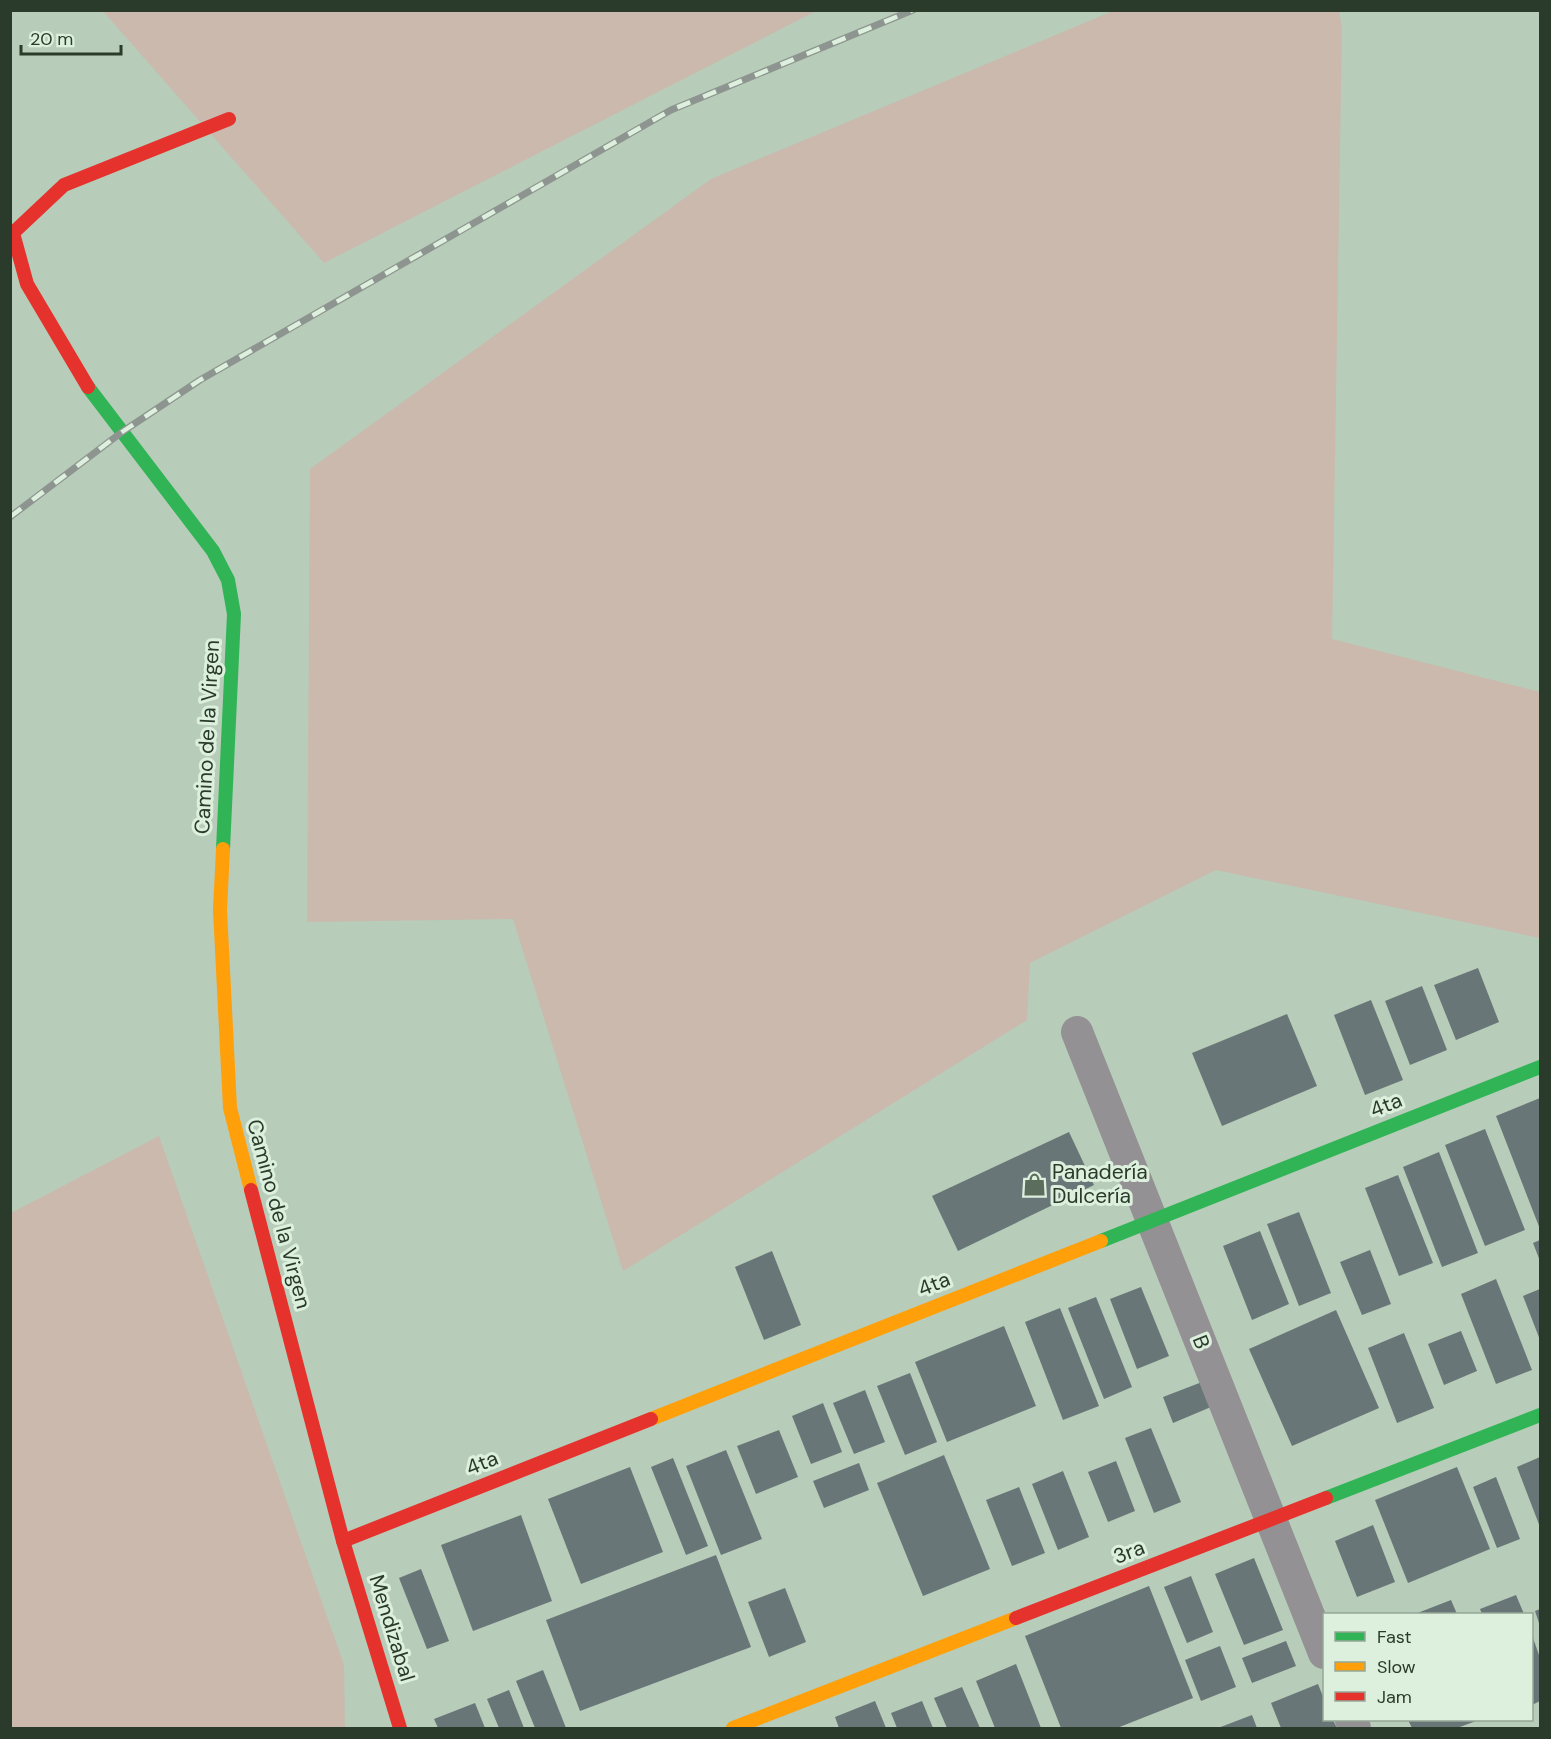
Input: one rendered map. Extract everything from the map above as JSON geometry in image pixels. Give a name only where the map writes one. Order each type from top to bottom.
[{"type":"street","name":"Camino de la Virgen","points":[[229,119],[64,185],[13,233],[27,284],[84,380],[213,551],[228,580],[234,614],[220,910],[230,1108],[343,1541]]},
{"type":"street","name":"B","points":[[1077,1032],[1323,1650]]},
{"type":"street","name":"4ta","points":[[343,1541],[1540,1067]]},
{"type":"street","name":"3ra","points":[[733,1728],[1540,1415]]},
{"type":"street","name":"Mendizabal","points":[[343,1541],[400,1728]]},
{"type":"shaded area","points":[[103,11],[816,11],[324,263]]},
{"type":"shaded area","points":[[1113,11],[1339,11],[1342,27],[1332,639],[1540,692],[1540,938],[1216,870],[1030,963],[1027,1020],[623,1271],[513,919],[307,922],[310,469],[711,179]]},
{"type":"shaded area","points":[[159,1136],[344,1665],[345,1728],[11,1728],[11,1213]]},
{"type":"building","points":[[1478,968],[1499,1022],[1456,1040],[1434,985]]},
{"type":"building","points":[[1422,986],[1447,1050],[1410,1065],[1385,1001]]},
{"type":"building","points":[[1371,1000],[1403,1080],[1365,1095],[1334,1015]]},
{"type":"building","points":[[1287,1014],[1317,1086],[1222,1126],[1192,1053]]},
{"type":"building","points":[[1540,1098],[1540,1229],[1496,1116]]},
{"type":"building","points":[[1485,1129],[1525,1230],[1485,1246],[1445,1145]]},
{"type":"building","points":[[1069,1132],[1094,1185],[958,1251],[932,1196]]},
{"type":"building","points":[[1439,1152],[1478,1253],[1442,1267],[1403,1167]]},
{"type":"building","points":[[1398,1175],[1433,1263],[1399,1276],[1365,1188]]},
{"type":"building","points":[[1299,1212],[1331,1293],[1299,1306],[1267,1224]]},
{"type":"building","points":[[1260,1231],[1289,1304],[1252,1320],[1223,1246]]},
{"type":"building","points":[[1540,1240],[1540,1261],[1533,1243]]},
{"type":"building","points":[[1370,1250],[1391,1304],[1362,1315],[1340,1262]]},
{"type":"building","points":[[772,1251],[801,1325],[764,1340],[735,1267]]},
{"type":"building","points":[[1496,1279],[1532,1370],[1496,1384],[1461,1294]]},
{"type":"building","points":[[1141,1287],[1169,1356],[1137,1369],[1110,1299]]},
{"type":"building","points":[[1540,1289],[1540,1340],[1523,1296]]},
{"type":"building","points":[[1096,1297],[1132,1387],[1104,1399],[1068,1308]]},
{"type":"building","points":[[1060,1308],[1099,1406],[1063,1420],[1025,1322]]},
{"type":"building","points":[[1336,1310],[1379,1408],[1292,1446],[1249,1349]]},
{"type":"building","points":[[1004,1326],[1036,1406],[947,1442],[915,1362]]},
{"type":"building","points":[[1461,1331],[1477,1371],[1444,1385],[1428,1344]]},
{"type":"building","points":[[1404,1333],[1434,1408],[1397,1423],[1368,1348]]},
{"type":"building","points":[[910,1373],[937,1442],[905,1455],[877,1386]]},
{"type":"building","points":[[1202,1382],[1211,1407],[1173,1423],[1163,1397]]},
{"type":"building","points":[[865,1390],[885,1442],[854,1454],[833,1403]]},
{"type":"building","points":[[823,1403],[842,1452],[811,1464],[792,1416]]},
{"type":"building","points":[[1151,1428],[1181,1502],[1154,1513],[1125,1438]]},
{"type":"building","points":[[779,1430],[798,1477],[756,1494],[737,1446]]},
{"type":"building","points":[[726,1450],[762,1539],[721,1555],[686,1466]]},
{"type":"building","points":[[944,1455],[990,1569],[923,1596],[877,1483]]},
{"type":"building","points":[[1540,1457],[1540,1527],[1517,1467]]},
{"type":"building","points":[[673,1458],[708,1546],[686,1555],[651,1467]]},
{"type":"building","points":[[1116,1461],[1135,1511],[1108,1522],[1088,1472]]},
{"type":"building","points":[[859,1463],[869,1490],[824,1508],[813,1481]]},
{"type":"building","points":[[630,1467],[663,1552],[581,1584],[548,1499]]},
{"type":"building","points":[[1457,1467],[1490,1549],[1408,1583],[1375,1500]]},
{"type":"building","points":[[1063,1471],[1089,1537],[1058,1550],[1032,1484]]},
{"type":"building","points":[[1496,1477],[1520,1539],[1497,1548],[1473,1487]]},
{"type":"building","points":[[1019,1487],[1045,1553],[1012,1566],[986,1500]]},
{"type":"building","points":[[521,1515],[552,1601],[473,1631],[441,1545]]},
{"type":"building","points":[[1373,1525],[1395,1582],[1357,1597],[1335,1541]]},
{"type":"building","points":[[716,1555],[751,1647],[580,1711],[546,1620]]},
{"type":"building","points":[[1254,1558],[1283,1630],[1244,1645],[1215,1574]]},
{"type":"building","points":[[421,1569],[449,1641],[427,1649],[399,1578]]},
{"type":"building","points":[[1191,1576],[1213,1632],[1187,1643],[1164,1587]]},
{"type":"building","points":[[1149,1586],[1193,1698],[1117,1728],[1061,1728],[1025,1636]]},
{"type":"building","points":[[785,1588],[806,1642],[769,1657],[748,1602]]},
{"type":"building","points":[[1516,1595],[1524,1613],[1482,1613],[1480,1609]]},
{"type":"building","points":[[1451,1600],[1457,1613],[1418,1613]]},
{"type":"building","points":[[1540,1609],[1540,1626],[1535,1611]]},
{"type":"building","points":[[1533,1638],[1540,1658],[1540,1701],[1533,1704]]},
{"type":"building","points":[[1286,1641],[1296,1666],[1252,1683],[1242,1658]]},
{"type":"building","points":[[1220,1646],[1236,1687],[1201,1701],[1185,1660]]},
{"type":"building","points":[[1016,1664],[1041,1728],[995,1728],[976,1681]]},
{"type":"building","points":[[543,1670],[566,1728],[535,1728],[516,1681]]},
{"type":"building","points":[[1318,1684],[1323,1696],[1323,1721],[1334,1721],[1337,1728],[1281,1728],[1271,1703]]},
{"type":"building","points":[[962,1687],[980,1728],[947,1728],[934,1698]]},
{"type":"building","points":[[509,1690],[524,1728],[499,1728],[487,1699]]},
{"type":"building","points":[[875,1701],[886,1728],[839,1728],[835,1717]]},
{"type":"building","points":[[922,1701],[933,1728],[897,1728],[891,1713]]},
{"type":"building","points":[[475,1703],[485,1728],[438,1728],[434,1719]]},
{"type":"building","points":[[1252,1715],[1257,1728],[1218,1728]]},
{"type":"building","points":[[1408,1721],[1476,1721],[1457,1728],[1412,1728]]},
{"type":"railway","points":[[10,517],[122,432],[200,380],[671,110],[913,10]]},
{"type":"traffic: fast","points":[[88,387],[213,551],[228,580],[234,614],[223,849]]},
{"type":"traffic: fast","points":[[1101,1241],[1540,1067]]},
{"type":"traffic: fast","points":[[1326,1498],[1540,1415]]},
{"type":"traffic: slow","points":[[223,849],[220,910],[230,1108],[251,1190]]},
{"type":"traffic: slow","points":[[651,1419],[1101,1241]]},
{"type":"traffic: slow","points":[[733,1728],[1016,1618]]},
{"type":"traffic: jam","points":[[88,387],[27,284],[13,233],[64,185],[229,119]]},
{"type":"traffic: jam","points":[[251,1190],[343,1541],[400,1728]]},
{"type":"traffic: jam","points":[[343,1541],[651,1419]]},
{"type":"traffic: jam","points":[[1016,1618],[1326,1498]]},
{"type":"place","name":"Panadería Dulcería","points":[[1034,1184]]}]
